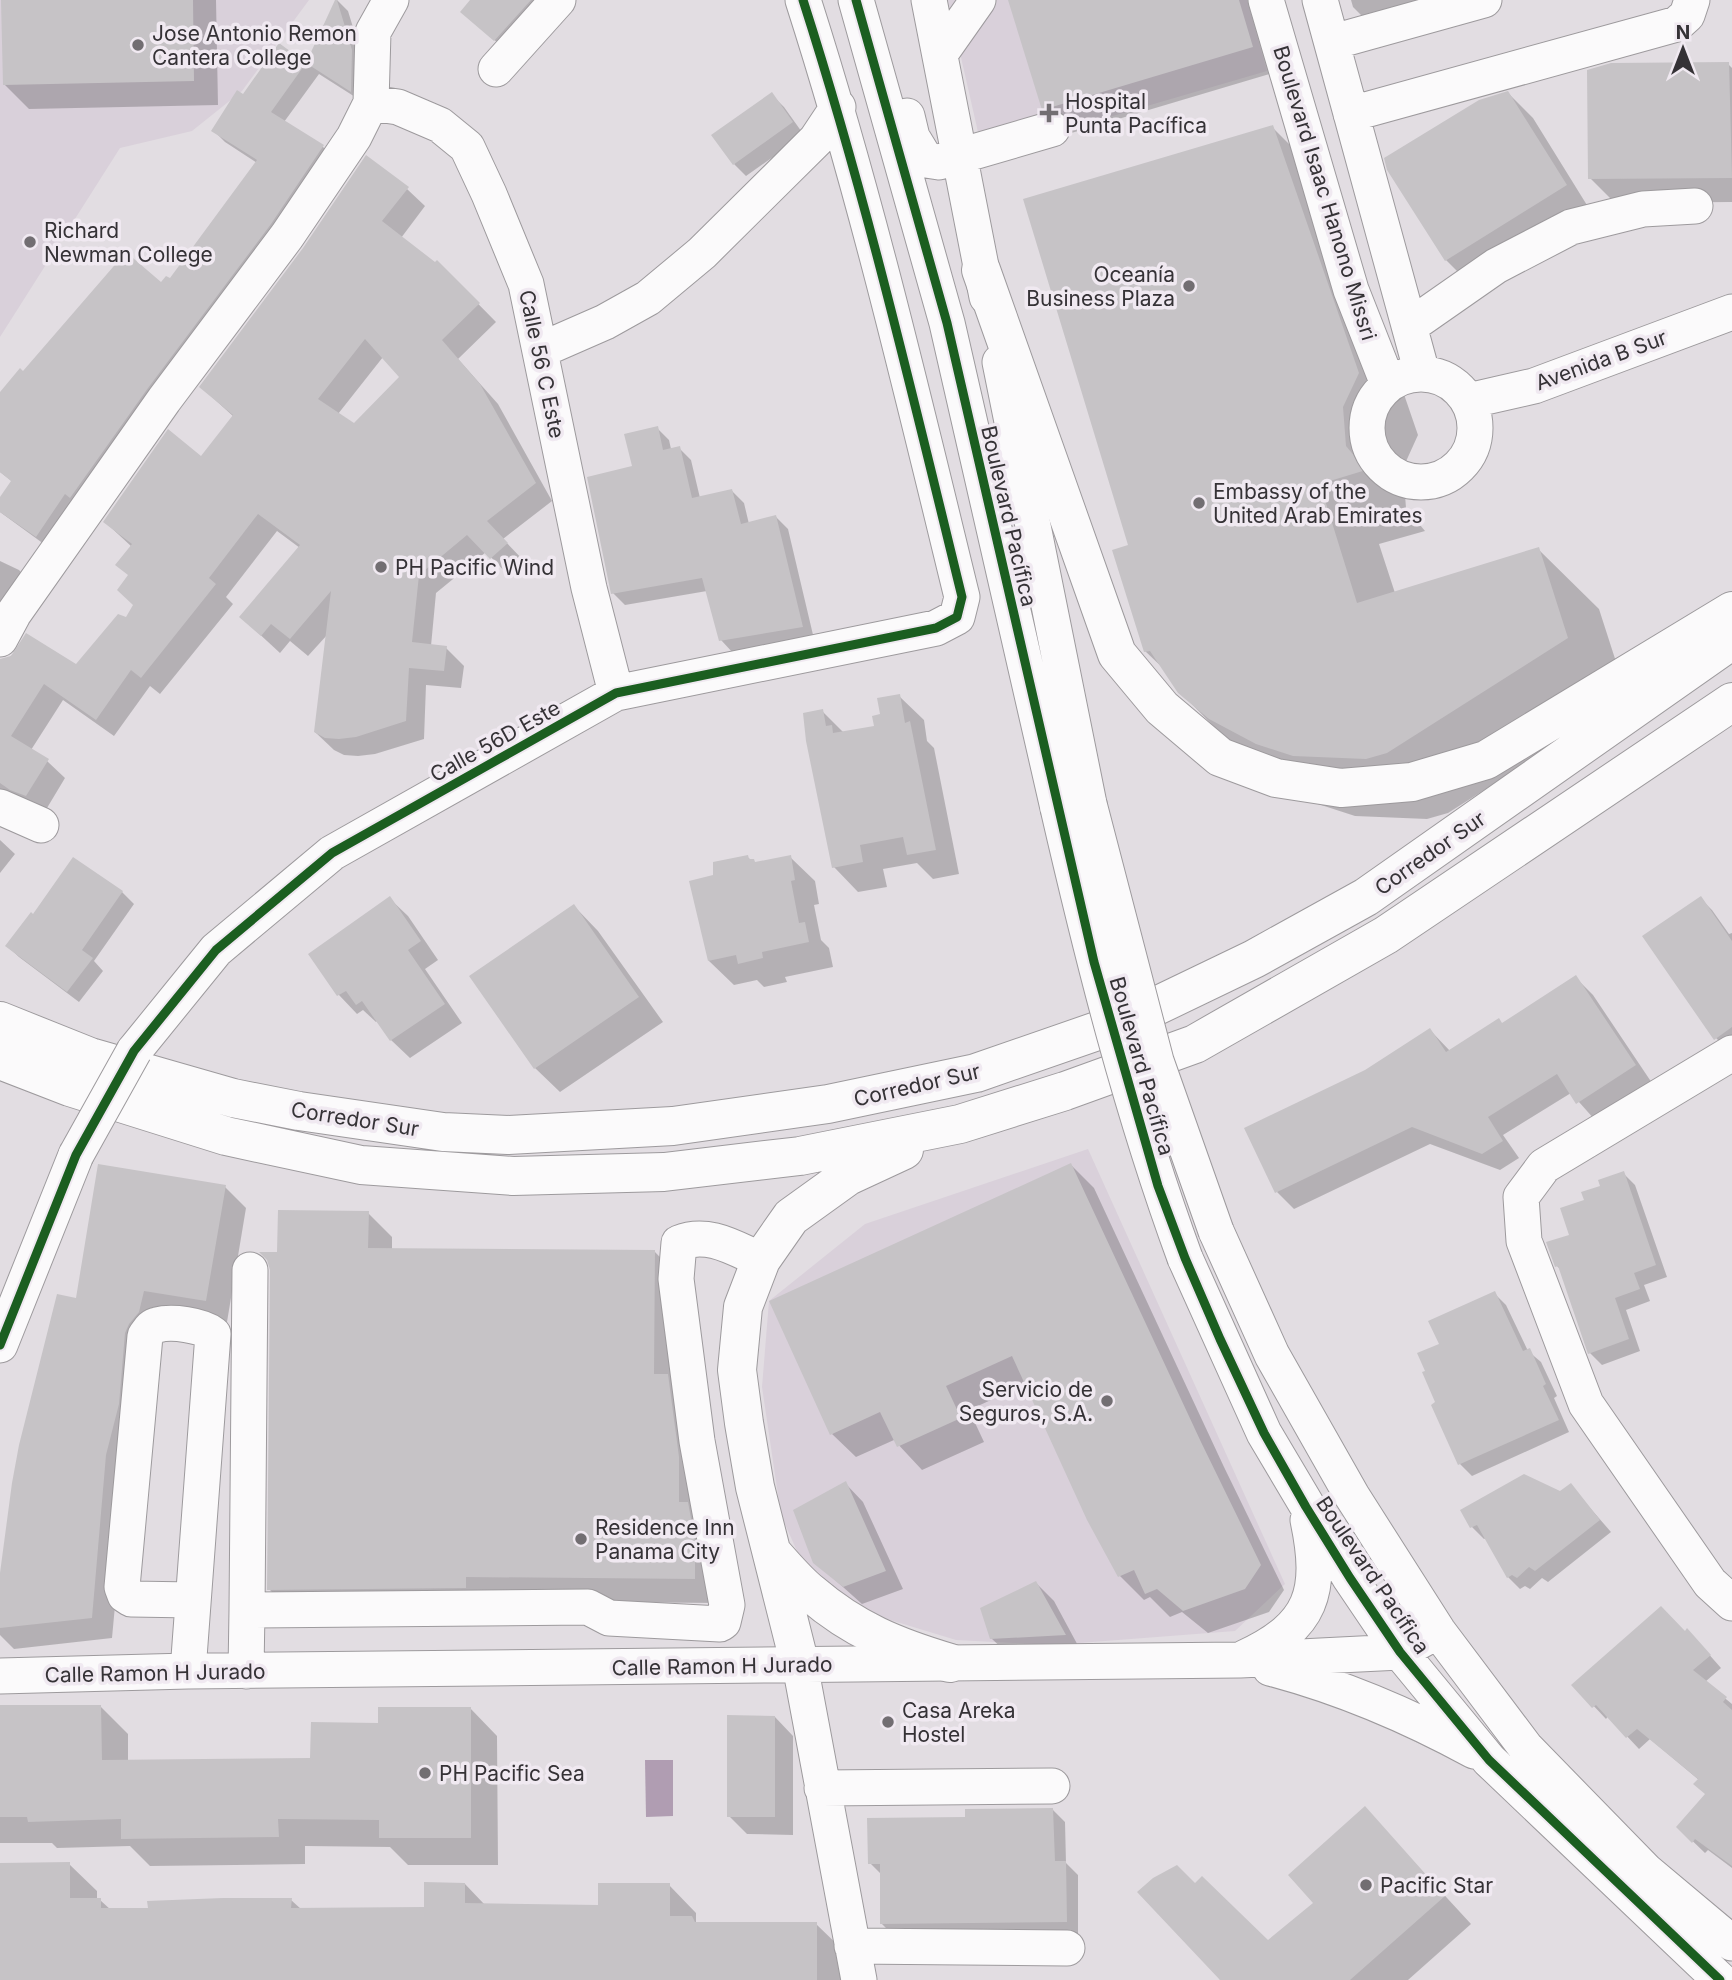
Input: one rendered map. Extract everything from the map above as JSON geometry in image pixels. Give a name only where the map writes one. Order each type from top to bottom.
[{"type":"highway","points":[[981,270],[1117,654],[1162,708],[1220,757],[1276,778],[1341,788],[1412,782],[1486,760],[1732,611]]},
{"type":"highway","name":"Corredor Sur","points":[[0,1021],[90,1057],[233,1098],[299,1111],[443,1132],[508,1135],[673,1126],[828,1104],[976,1073],[1123,1022],[1254,959],[1366,897],[1732,640]]},
{"type":"highway","name":"Corredor Sur","points":[[0,1060],[70,1087],[226,1136],[361,1165],[513,1176],[691,1169],[800,1156],[960,1124],[1065,1091],[1195,1044],[1386,935],[1732,702]]},
{"type":"highway","points":[[1673,742],[1732,711]]},
{"type":"highway","points":[[800,1665],[755,1487],[737,1370],[743,1307],[761,1259],[791,1217],[848,1176],[960,1124]]},
{"type":"highway","points":[[773,1554],[809,1592],[852,1624],[899,1647],[950,1663]]},
{"type":"street","points":[[0,639],[14,613],[164,400],[288,236],[354,137],[371,103],[373,32],[391,0]]},
{"type":"street","points":[[496,69],[558,0]]},
{"type":"street","points":[[541,350],[605,322],[648,299],[702,253],[816,140],[838,107],[803,0]]},
{"type":"street","name":"Boulevard Pacífica","points":[[929,0],[981,270],[1074,806],[1094,962],[1158,1185],[1185,1258],[1264,1433],[1350,1578],[1400,1652],[1489,1759],[1718,1979]]},
{"type":"street","points":[[940,54],[978,0]]},
{"type":"street","name":"Boulevard Isaac Hanono Missri","points":[[1320,0],[1422,373]]},
{"type":"street","points":[[1333,42],[1484,0]]},
{"type":"street","points":[[1351,114],[1677,24],[1687,15],[1692,0]]},
{"type":"street","name":"Boulevard Isaac Hanono Missri","points":[[1261,9],[1351,290],[1388,384]]},
{"type":"street","points":[[859,12],[889,43],[912,137],[926,160],[939,162],[1052,129]]},
{"type":"street","name":"Boulevard Pacífica","points":[[859,12],[947,323],[1074,806],[1156,1061],[1216,1231],[1272,1355],[1352,1496],[1438,1631],[1526,1748],[1646,1871],[1732,1943]]},
{"type":"street","name":"Calle 56 C Este","points":[[371,103],[398,107],[440,125],[467,147],[489,194],[526,284],[589,588],[616,693]]},
{"type":"street","name":"Calle 56D Este","points":[[0,1345],[76,1155],[134,1051],[216,950],[332,853],[616,693],[936,628],[957,617],[962,597],[838,107]]},
{"type":"street","points":[[1409,326],[1496,266],[1572,227],[1643,209],[1695,206]]},
{"type":"street","name":"Avenida B Sur","points":[[1468,401],[1534,386],[1732,312]]},
{"type":"street","points":[[1422,373],[1441,377],[1457,386],[1475,417],[1475,435],[1470,452],[1459,466],[1444,477],[1428,481],[1410,481],[1393,474],[1380,463],[1370,448],[1368,413],[1376,397],[1388,384],[1404,376],[1422,373]]},
{"type":"street","points":[[0,807],[41,825]]},
{"type":"street","points":[[1732,1053],[1544,1166],[1521,1196],[1524,1241],[1586,1404],[1710,1583],[1732,1603]]},
{"type":"street","points":[[609,1618],[720,1624],[725,1619],[726,1605],[698,1441],[676,1279],[679,1243],[698,1238],[713,1240],[761,1259]]},
{"type":"street","points":[[246,1671],[250,1270]]},
{"type":"street","points":[[188,1671],[213,1334],[196,1325],[158,1324],[145,1336],[122,1587],[125,1595],[131,1599],[193,1601]]},
{"type":"street","points":[[1240,1660],[1277,1640],[1303,1616],[1314,1587],[1315,1555],[1306,1507]]},
{"type":"street","points":[[247,1610],[588,1607],[609,1618],[623,1635],[628,1668]]},
{"type":"street","name":"Calle Ramon H Jurado","points":[[0,1676],[188,1671],[1240,1660],[1400,1652],[1438,1631]]},
{"type":"street","points":[[1240,1660],[1308,1678],[1374,1702],[1489,1759]]},
{"type":"street","points":[[800,1665],[855,1963],[1067,1948]]},
{"type":"street","points":[[822,1788],[1052,1786]]},
{"type":"shaded area","name":"Jose Antonio Remon Cantera College","points":[[0,0],[309,0],[242,91],[192,131],[120,148],[0,337]]},
{"type":"shaded area","name":"Hospital Punta Pacífica","points":[[948,0],[1247,0],[1267,71],[983,154]]},
{"type":"shaded area","points":[[1088,1149],[1285,1584],[1235,1631],[1053,1645],[956,1640],[854,1609],[804,1567],[781,1515],[762,1387],[769,1301],[865,1224]]},
{"type":"shaded area","points":[[645,1760],[673,1760],[673,1816],[646,1817]]},
{"type":"building","points":[[1,0],[193,0],[194,81],[3,85]]},
{"type":"building","points":[[335,0],[352,50],[351,92],[306,63]]},
{"type":"building","points":[[470,0],[531,0],[494,41],[460,12]]},
{"type":"building","points":[[1008,0],[1239,0],[1253,47],[1042,110]]},
{"type":"building","points":[[279,43],[306,63],[271,112],[324,145],[271,224],[148,388],[70,498],[65,494],[36,537],[0,512],[0,497],[11,481],[0,472],[0,392],[20,368],[23,371],[126,252],[161,282],[166,276],[170,278],[257,160],[211,131],[237,90],[243,94]]},
{"type":"building","points":[[1729,62],[1732,178],[1588,179],[1587,70],[1611,63]]},
{"type":"building","points":[[1508,91],[1567,185],[1445,261],[1387,170],[1384,158],[1479,100]]},
{"type":"building","points":[[772,92],[793,122],[733,165],[711,135]]},
{"type":"building","points":[[1273,125],[1359,373],[1343,407],[1346,446],[1366,470],[1320,484],[1357,603],[1539,547],[1568,638],[1387,753],[1366,759],[1293,756],[1256,744],[1209,719],[1178,693],[1150,651],[1144,652],[1112,550],[1128,545],[1023,199]]},
{"type":"building","points":[[366,155],[409,187],[382,221],[435,262],[437,260],[480,303],[442,340],[480,384],[536,483],[487,521],[508,543],[490,559],[467,535],[419,575],[412,642],[447,646],[444,671],[409,668],[406,721],[356,737],[325,738],[314,732],[331,591],[290,639],[271,624],[261,636],[239,617],[300,545],[258,514],[209,578],[216,584],[141,678],[131,670],[96,720],[44,684],[11,736],[49,759],[26,796],[10,790],[0,783],[0,659],[11,656],[26,633],[76,664],[118,614],[126,617],[133,605],[117,590],[128,575],[115,565],[132,544],[103,522],[168,429],[201,456],[233,415],[199,387],[303,248]],"holes":[[[365,339],[399,377],[354,423],[318,399]]]},
{"type":"building","points":[[658,426],[663,450],[680,446],[692,498],[732,489],[741,524],[776,515],[803,627],[719,641],[702,578],[611,594],[587,477],[632,466],[624,434]]},
{"type":"building","points":[[900,694],[905,723],[910,721],[936,850],[907,855],[903,837],[860,845],[863,862],[832,868],[806,741],[803,713],[823,709],[826,726],[832,725],[833,733],[874,726],[872,716],[880,714],[877,698]]},
{"type":"building","points":[[748,855],[749,859],[754,859],[755,862],[791,855],[795,880],[791,881],[799,923],[805,922],[809,942],[762,952],[763,958],[738,964],[736,955],[708,961],[689,881],[713,875],[713,862]]},
{"type":"building","points":[[73,857],[123,891],[82,950],[93,958],[67,992],[5,946],[31,912],[33,914]]},
{"type":"building","points":[[390,896],[421,941],[408,950],[445,1004],[390,1041],[362,1001],[356,1005],[346,991],[337,996],[308,954]]},
{"type":"building","points":[[1701,896],[1732,941],[1732,1027],[1714,1040],[1642,936]]},
{"type":"building","points":[[574,904],[639,997],[534,1069],[469,976]]},
{"type":"building","points":[[1576,975],[1636,1065],[1576,1104],[1557,1074],[1488,1117],[1503,1141],[1482,1154],[1412,1127],[1275,1193],[1244,1128],[1365,1070],[1430,1028],[1446,1052],[1499,1018],[1502,1023]]},
{"type":"building","points":[[1071,1163],[1261,1565],[1245,1589],[1183,1611],[1157,1589],[1145,1594],[1134,1570],[1118,1577],[1087,1520],[1012,1356],[946,1386],[961,1418],[897,1447],[880,1412],[830,1435],[769,1301]]},
{"type":"building","points":[[98,1164],[226,1185],[206,1301],[144,1291],[139,1312],[125,1333],[119,1404],[106,1455],[92,1618],[0,1628],[0,1573],[19,1445],[57,1294],[76,1298]]},
{"type":"building","points":[[1624,1171],[1656,1265],[1634,1273],[1640,1289],[1615,1298],[1629,1339],[1588,1354],[1558,1266],[1555,1267],[1546,1242],[1569,1235],[1560,1208],[1584,1200],[1581,1192],[1600,1186],[1598,1180]]},
{"type":"building","points":[[278,1210],[369,1211],[368,1248],[655,1250],[654,1374],[668,1374],[679,1457],[679,1502],[688,1502],[695,1541],[695,1579],[466,1577],[466,1588],[267,1590],[270,1270],[267,1260],[259,1252],[277,1252]]},
{"type":"building","points":[[1495,1291],[1523,1351],[1530,1348],[1546,1384],[1543,1386],[1559,1420],[1458,1465],[1431,1405],[1435,1402],[1417,1353],[1439,1344],[1428,1321]]},
{"type":"building","points":[[1524,1474],[1560,1491],[1571,1483],[1600,1520],[1535,1571],[1529,1567],[1517,1578],[1512,1575],[1507,1578],[1477,1525],[1470,1528],[1460,1510]]},
{"type":"building","points":[[846,1481],[886,1571],[843,1587],[813,1563],[793,1510]]},
{"type":"building","points":[[1036,1581],[1066,1635],[990,1639],[980,1608]]},
{"type":"building","points":[[1661,1606],[1685,1631],[1687,1628],[1711,1655],[1693,1670],[1727,1697],[1723,1702],[1732,1710],[1732,1866],[1695,1839],[1692,1843],[1676,1827],[1705,1794],[1693,1784],[1698,1779],[1637,1729],[1626,1738],[1596,1705],[1592,1708],[1571,1685]]},
{"type":"building","points":[[0,1705],[101,1705],[102,1760],[310,1758],[311,1722],[378,1723],[378,1707],[471,1707],[471,1838],[379,1838],[379,1820],[278,1819],[279,1837],[121,1839],[121,1819],[28,1822],[27,1817],[0,1817]]},
{"type":"building","points":[[727,1715],[775,1716],[775,1817],[727,1817]]},
{"type":"building","points":[[1365,1806],[1445,1896],[1350,1980],[1220,1980],[1137,1892],[1153,1878],[1177,1865],[1195,1883],[1202,1876],[1268,1940],[1313,1903],[1288,1875]]},
{"type":"building","points":[[1053,1808],[1055,1861],[1066,1861],[1067,1922],[880,1924],[880,1864],[868,1864],[867,1818],[965,1817],[965,1809]]},
{"type":"building","points":[[70,1862],[70,1898],[101,1898],[101,1908],[148,1908],[147,1901],[223,1898],[292,1898],[291,1908],[424,1907],[424,1882],[465,1883],[465,1903],[598,1905],[598,1883],[670,1883],[670,1916],[692,1916],[695,1922],[817,1922],[817,1980],[0,1980],[0,1863]]},
{"type":"cycle path","points":[[0,1345],[76,1155],[134,1051],[216,950],[332,853],[616,693],[936,628],[957,617],[962,597],[907,372],[848,148],[803,0]]},
{"type":"cycle path","points":[[856,0],[947,323],[1094,962],[1158,1186],[1220,1339],[1264,1433],[1306,1507],[1400,1652],[1489,1760],[1720,1980]]},
{"type":"place","name":"Jose Antonio Remon Cantera College","points":[[138,45]]},
{"type":"place","name":"Hospital Punta Pacífica","points":[[1049,113]]},
{"type":"place","name":"Richard Newman College","points":[[30,242]]},
{"type":"place","name":"Oceanía Business Plaza","points":[[1189,286]]},
{"type":"place","name":"Embassy of the United Arab Emirates","points":[[1199,503]]},
{"type":"place","name":"PH Pacific Wind","points":[[381,567]]},
{"type":"place","name":"Servicio de Seguros, S.A.","points":[[1107,1401]]},
{"type":"place","name":"Residence Inn Panama City","points":[[581,1539]]},
{"type":"place","name":"Casa Areka Hostel","points":[[888,1722]]},
{"type":"place","name":"PH Pacific Sea","points":[[425,1773]]},
{"type":"place","name":"Pacific Star","points":[[1366,1885]]}]
